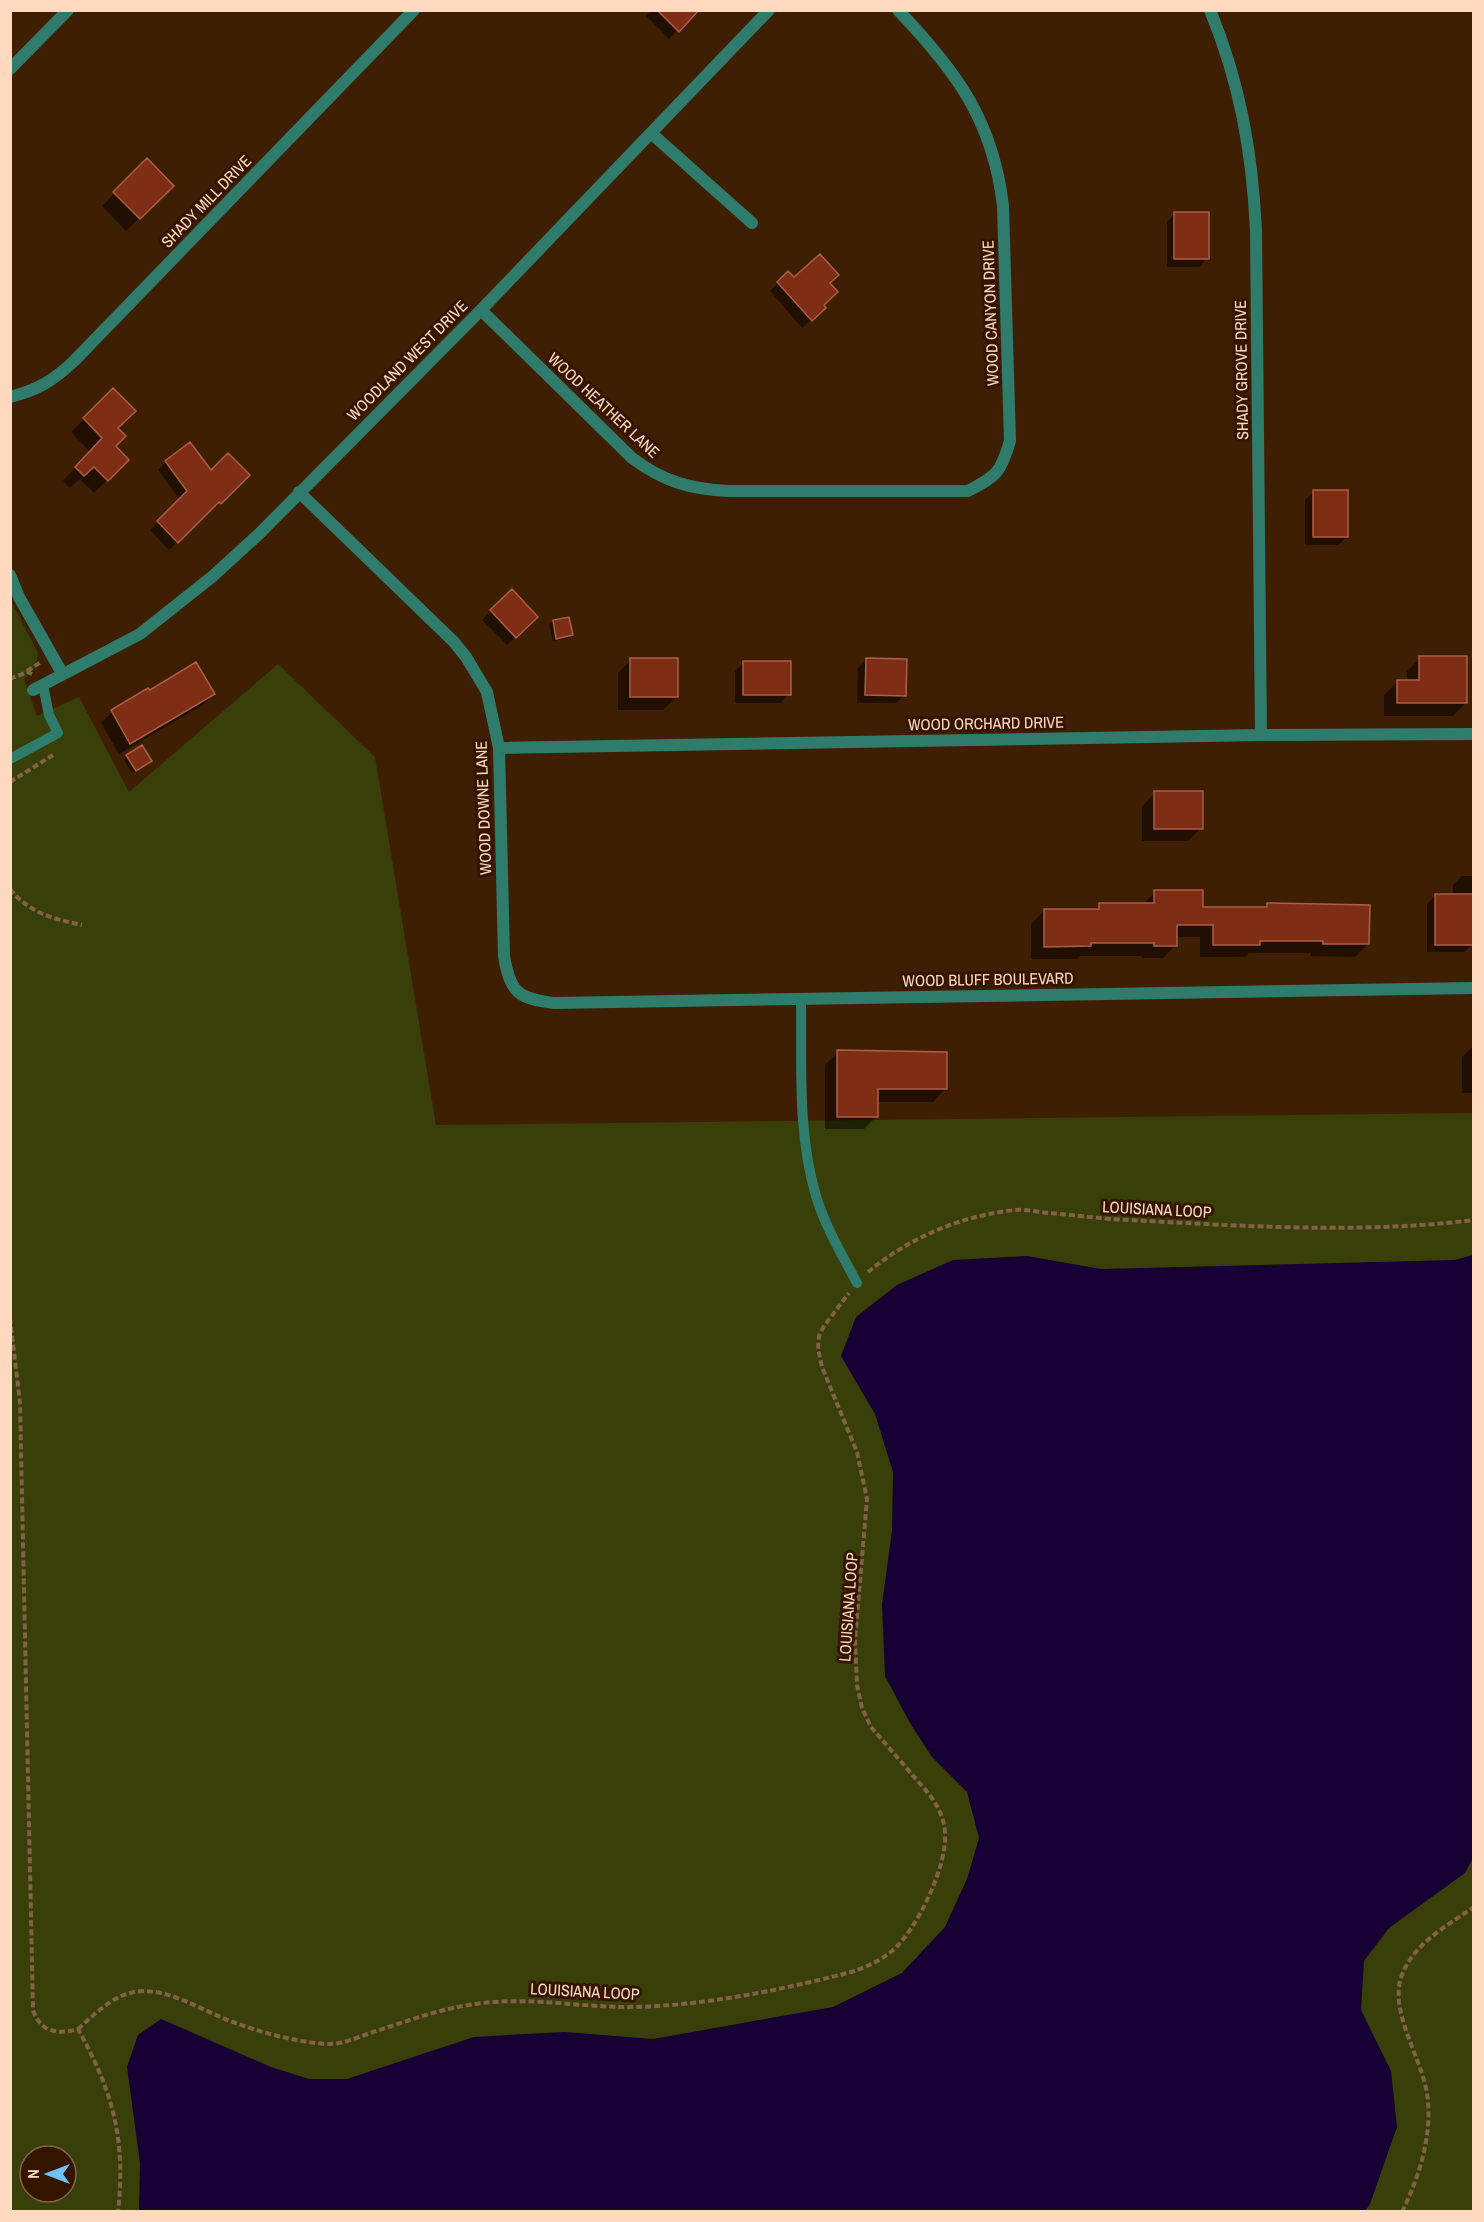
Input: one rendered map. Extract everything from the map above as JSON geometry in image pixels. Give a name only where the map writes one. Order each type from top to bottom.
[{"type":"street","points":[[10,69],[68,10]]},
{"type":"street","name":"SHADY MILL DRIVE","points":[[10,397],[39,388],[58,376],[74,361],[414,10]]},
{"type":"street","name":"WOODLAND WEST DRIVE","points":[[38,687],[140,634],[213,576],[480,310],[769,10]]},
{"type":"street","name":"WOOD CANYON DRIVE","points":[[831,490],[968,491],[999,472],[1010,441],[1004,206],[996,161],[980,117],[955,75],[898,10]]},
{"type":"street","name":"SHADY GROVE DRIVE","points":[[1210,10],[1226,49],[1240,99],[1253,180],[1256,230],[1261,735]]},
{"type":"street","points":[[651,133],[752,224]]},
{"type":"street","name":"WOOD HEATHER LANE","points":[[480,310],[632,458],[651,472],[686,486],[705,490],[831,490]]},
{"type":"street","name":"WOOD DOWNE LANE","points":[[299,492],[454,642],[487,692],[499,748],[504,956],[511,982]]},
{"type":"street","points":[[10,575],[19,597],[62,674]]},
{"type":"street","name":"WOOD ORCHARD DRIVE","points":[[499,748],[1261,735],[1473,734]]},
{"type":"street","name":"WOOD BLUFF BOULEVARD","points":[[511,982],[519,993],[531,1000],[554,1003],[1473,987]]},
{"type":"lane","points":[[10,759],[58,733],[38,687]]},
{"type":"lane","points":[[801,999],[803,1124],[810,1176],[825,1218],[857,1283]]},
{"type":"path","points":[[10,782],[56,753]]},
{"type":"path","points":[[10,889],[30,909],[82,925]]},
{"type":"path","name":"LOUISIANA LOOP","points":[[78,2029],[120,1996],[135,1992],[158,1992],[261,2031],[304,2042],[330,2044],[448,2010],[506,2000],[638,2007],[677,2004],[761,1992],[855,1971],[884,1957],[893,1950],[907,1932],[930,1891],[945,1852],[945,1831],[937,1806],[929,1794],[871,1727],[862,1708],[857,1685],[855,1640],[867,1499],[857,1452],[822,1367],[818,1349],[819,1336],[824,1326],[857,1283],[890,1253],[916,1239],[965,1221],[1018,1210],[1124,1220],[1256,1226],[1355,1227],[1473,1220]]},
{"type":"path","points":[[10,1318],[20,1403],[33,2010],[42,2027],[51,2032],[68,2032],[78,2029],[101,2076],[115,2116],[120,2148],[121,2181],[118,2211]]},
{"type":"path","points":[[1402,2211],[1422,2159],[1429,2116],[1423,2073],[1398,2002],[1399,1984],[1402,1974],[1417,1950],[1428,1939],[1473,1907]]},
{"type":"green space","points":[[10,599],[38,653],[36,667],[24,679],[37,716],[79,697],[129,792],[278,664],[375,757],[436,1125],[1473,1113],[1473,2211],[11,2211]]},
{"type":"shaded area","points":[[1473,1255],[1473,1858],[1465,1873],[1389,1928],[1364,1961],[1361,2010],[1391,2071],[1397,2127],[1370,2204],[1365,2211],[139,2211],[140,2163],[127,2067],[138,2035],[161,2019],[271,2067],[309,2079],[347,2079],[474,2037],[564,2032],[653,2039],[833,2007],[902,1973],[945,1927],[967,1879],[979,1838],[967,1792],[932,1757],[910,1723],[885,1676],[882,1604],[892,1531],[893,1472],[875,1414],[841,1356],[856,1317],[897,1285],[953,1260],[1027,1256],[1101,1269],[1455,1260]]},
{"type":"building","points":[[657,10],[699,10],[679,32]]},
{"type":"building","points":[[147,158],[174,186],[140,219],[113,192]]},
{"type":"building","points":[[1174,212],[1209,212],[1209,259],[1174,259]]},
{"type":"building","points":[[820,254],[839,275],[830,283],[838,292],[812,321],[777,282],[788,271],[794,277]]},
{"type":"building","points":[[113,388],[136,411],[118,428],[126,436],[116,446],[129,460],[108,481],[94,467],[84,476],[75,467],[102,438],[83,418]]},
{"type":"building","points":[[190,442],[211,470],[228,453],[250,475],[178,543],[157,521],[187,491],[165,461]]},
{"type":"building","points":[[1313,490],[1348,490],[1348,537],[1313,537]]},
{"type":"building","points":[[512,589],[538,617],[516,638],[490,610]]},
{"type":"building","points":[[569,617],[573,635],[556,639],[553,620]]},
{"type":"building","points":[[1419,656],[1467,656],[1467,703],[1397,703],[1397,680],[1419,680]]},
{"type":"building","points":[[630,658],[678,658],[678,697],[630,697]]},
{"type":"building","points":[[866,658],[907,659],[906,696],[865,695]]},
{"type":"building","points":[[743,661],[791,661],[791,695],[743,695]]},
{"type":"building","points":[[196,662],[215,694],[130,744],[111,710]]},
{"type":"building","points":[[142,745],[152,761],[136,771],[126,755]]},
{"type":"building","points":[[1154,791],[1203,791],[1203,829],[1154,829]]},
{"type":"building","points":[[1154,890],[1203,890],[1203,907],[1267,907],[1267,903],[1370,905],[1369,944],[1260,941],[1260,945],[1213,945],[1213,925],[1177,925],[1177,946],[1154,946],[1154,943],[1091,943],[1091,946],[1044,947],[1044,909],[1099,909],[1099,903],[1154,903]]},
{"type":"building","points":[[1435,894],[1473,894],[1473,945],[1435,945]]},
{"type":"building","points":[[837,1050],[947,1052],[947,1089],[878,1089],[878,1117],[837,1117]]}]
